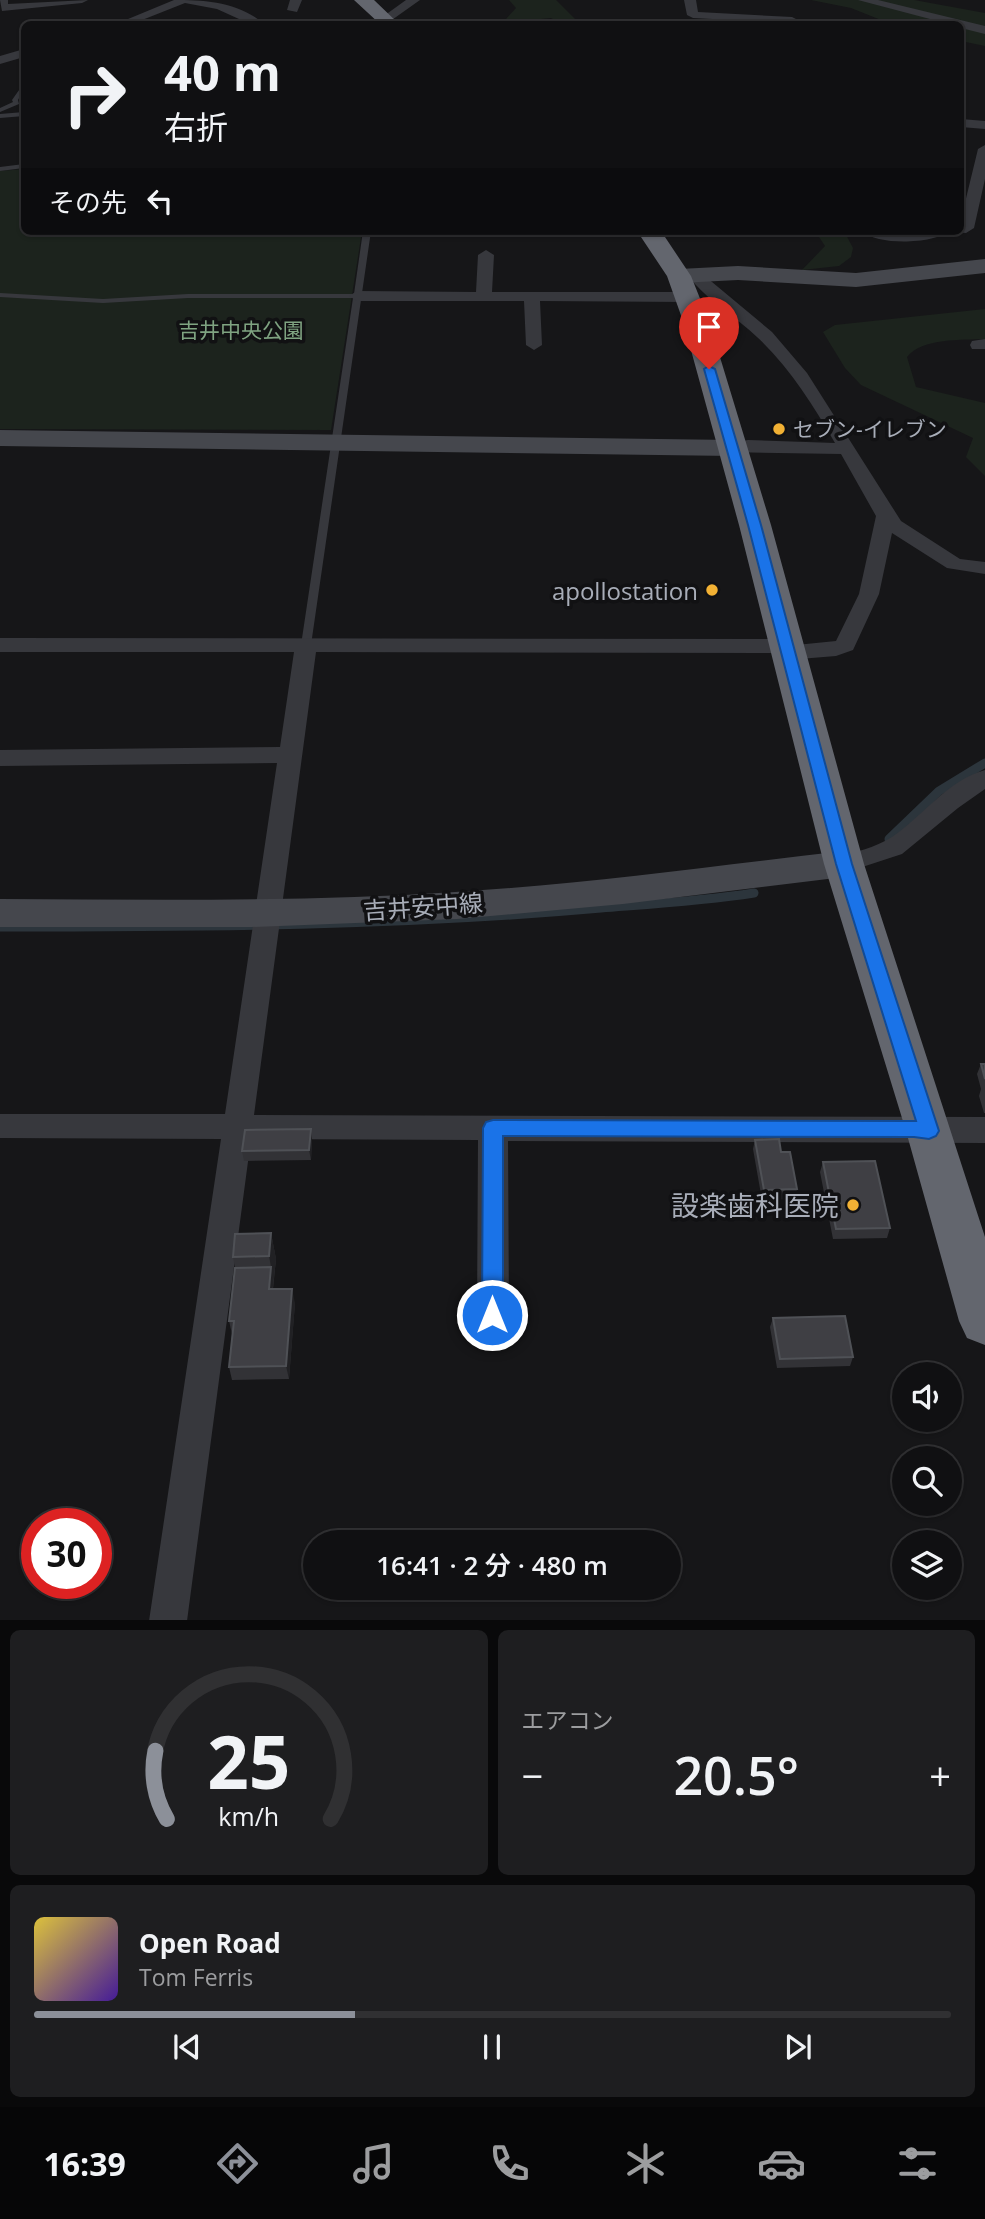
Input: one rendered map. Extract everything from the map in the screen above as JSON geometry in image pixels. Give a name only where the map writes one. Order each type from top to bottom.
[{"type":"highway","points":[[363,0],[384,21]]},
{"type":"highway","points":[[652,235],[689,284],[844,864],[929,1131],[985,1321]]},
{"type":"street","points":[[2,0],[2,8],[82,0]]},
{"type":"street","points":[[131,21],[185,0],[220,3],[253,21]]},
{"type":"street","points":[[388,21],[414,0]]},
{"type":"street","points":[[690,0],[693,15],[699,20],[750,13],[794,21]]},
{"type":"street","points":[[864,0],[949,21]]},
{"type":"street","points":[[964,25],[985,30]]},
{"type":"street","points":[[0,60],[21,54]]},
{"type":"street","points":[[964,123],[985,125]]},
{"type":"street","points":[[964,228],[985,149]]},
{"type":"street","points":[[876,235],[908,235]]},
{"type":"street","points":[[484,297],[486,255]]},
{"type":"street","points":[[357,296],[531,297],[689,284],[738,272],[856,280],[985,266]]},
{"type":"street","points":[[689,284],[716,298],[765,335],[829,418],[886,516],[920,544],[954,564],[985,568]]},
{"type":"street","points":[[531,297],[534,345]]},
{"type":"street","points":[[0,438],[336,441],[580,448],[748,446],[847,449]]},
{"type":"street","points":[[0,645],[836,649],[845,645],[869,594],[886,516]]},
{"type":"street","points":[[168,1620],[306,645]]},
{"type":"street","points":[[0,758],[291,755]]},
{"type":"street","points":[[844,864],[893,848],[949,802],[985,778]]},
{"type":"street","name":"吉井安中線","points":[[0,913],[267,914],[404,909],[505,901],[844,864]]},
{"type":"street","points":[[0,1126],[985,1130]]},
{"type":"street","points":[[492,1315],[493,1128]]},
{"type":"lane","points":[[0,110],[17,103],[15,100],[21,90]]},
{"type":"lane","points":[[0,116],[21,114]]},
{"type":"lane","points":[[0,169],[21,166]]},
{"type":"lane","points":[[306,645],[366,235]]},
{"type":"lane","points":[[0,295],[103,301],[188,296],[357,296]]},
{"type":"green space","points":[[509,0],[556,0],[577,21],[556,21],[551,18],[521,21],[506,19],[516,8]]},
{"type":"green space","points":[[811,0],[914,0],[985,13],[985,46],[964,42],[964,21],[884,21],[851,8]]},
{"type":"green space","name":"吉井中央公園","points":[[21,169],[21,235],[361,235],[331,430],[0,429],[0,171]]},
{"type":"green space","points":[[818,235],[846,235],[853,248],[851,257],[839,266],[802,270],[825,246]]},
{"type":"green space","points":[[985,309],[985,339],[932,343],[922,346],[907,357],[916,387],[985,403],[985,476],[966,457],[973,438],[861,385],[845,368],[823,332],[835,325]]},
{"type":"building","points":[[311,1129],[309,1150],[242,1151],[245,1130]]},
{"type":"building","points":[[779,1139],[781,1152],[790,1152],[797,1189],[764,1190],[755,1140]]},
{"type":"building","name":"設楽歯科医院","points":[[875,1161],[890,1228],[836,1229],[823,1162]]},
{"type":"building","points":[[271,1233],[269,1256],[233,1257],[235,1234]]},
{"type":"building","points":[[271,1267],[269,1289],[292,1289],[286,1366],[229,1367],[234,1321],[229,1321],[235,1268]]},
{"type":"building","points":[[845,1316],[853,1357],[780,1359],[773,1318]]},
{"type":"waterway","points":[[889,839],[939,791],[985,763]]},
{"type":"waterway","points":[[0,927],[225,926],[451,919],[678,902],[754,893]]},
{"type":"place","name":"セブン-イレブン","points":[[779,429]]},
{"type":"place","name":"apollostation","points":[[712,590]]},
{"type":"place","name":"設楽歯科医院","points":[[853,1205]]},
{"type":"route","points":[[492,1315],[493,1128],[914,1128],[929,1131],[844,864],[755,525],[709,369]]}]
